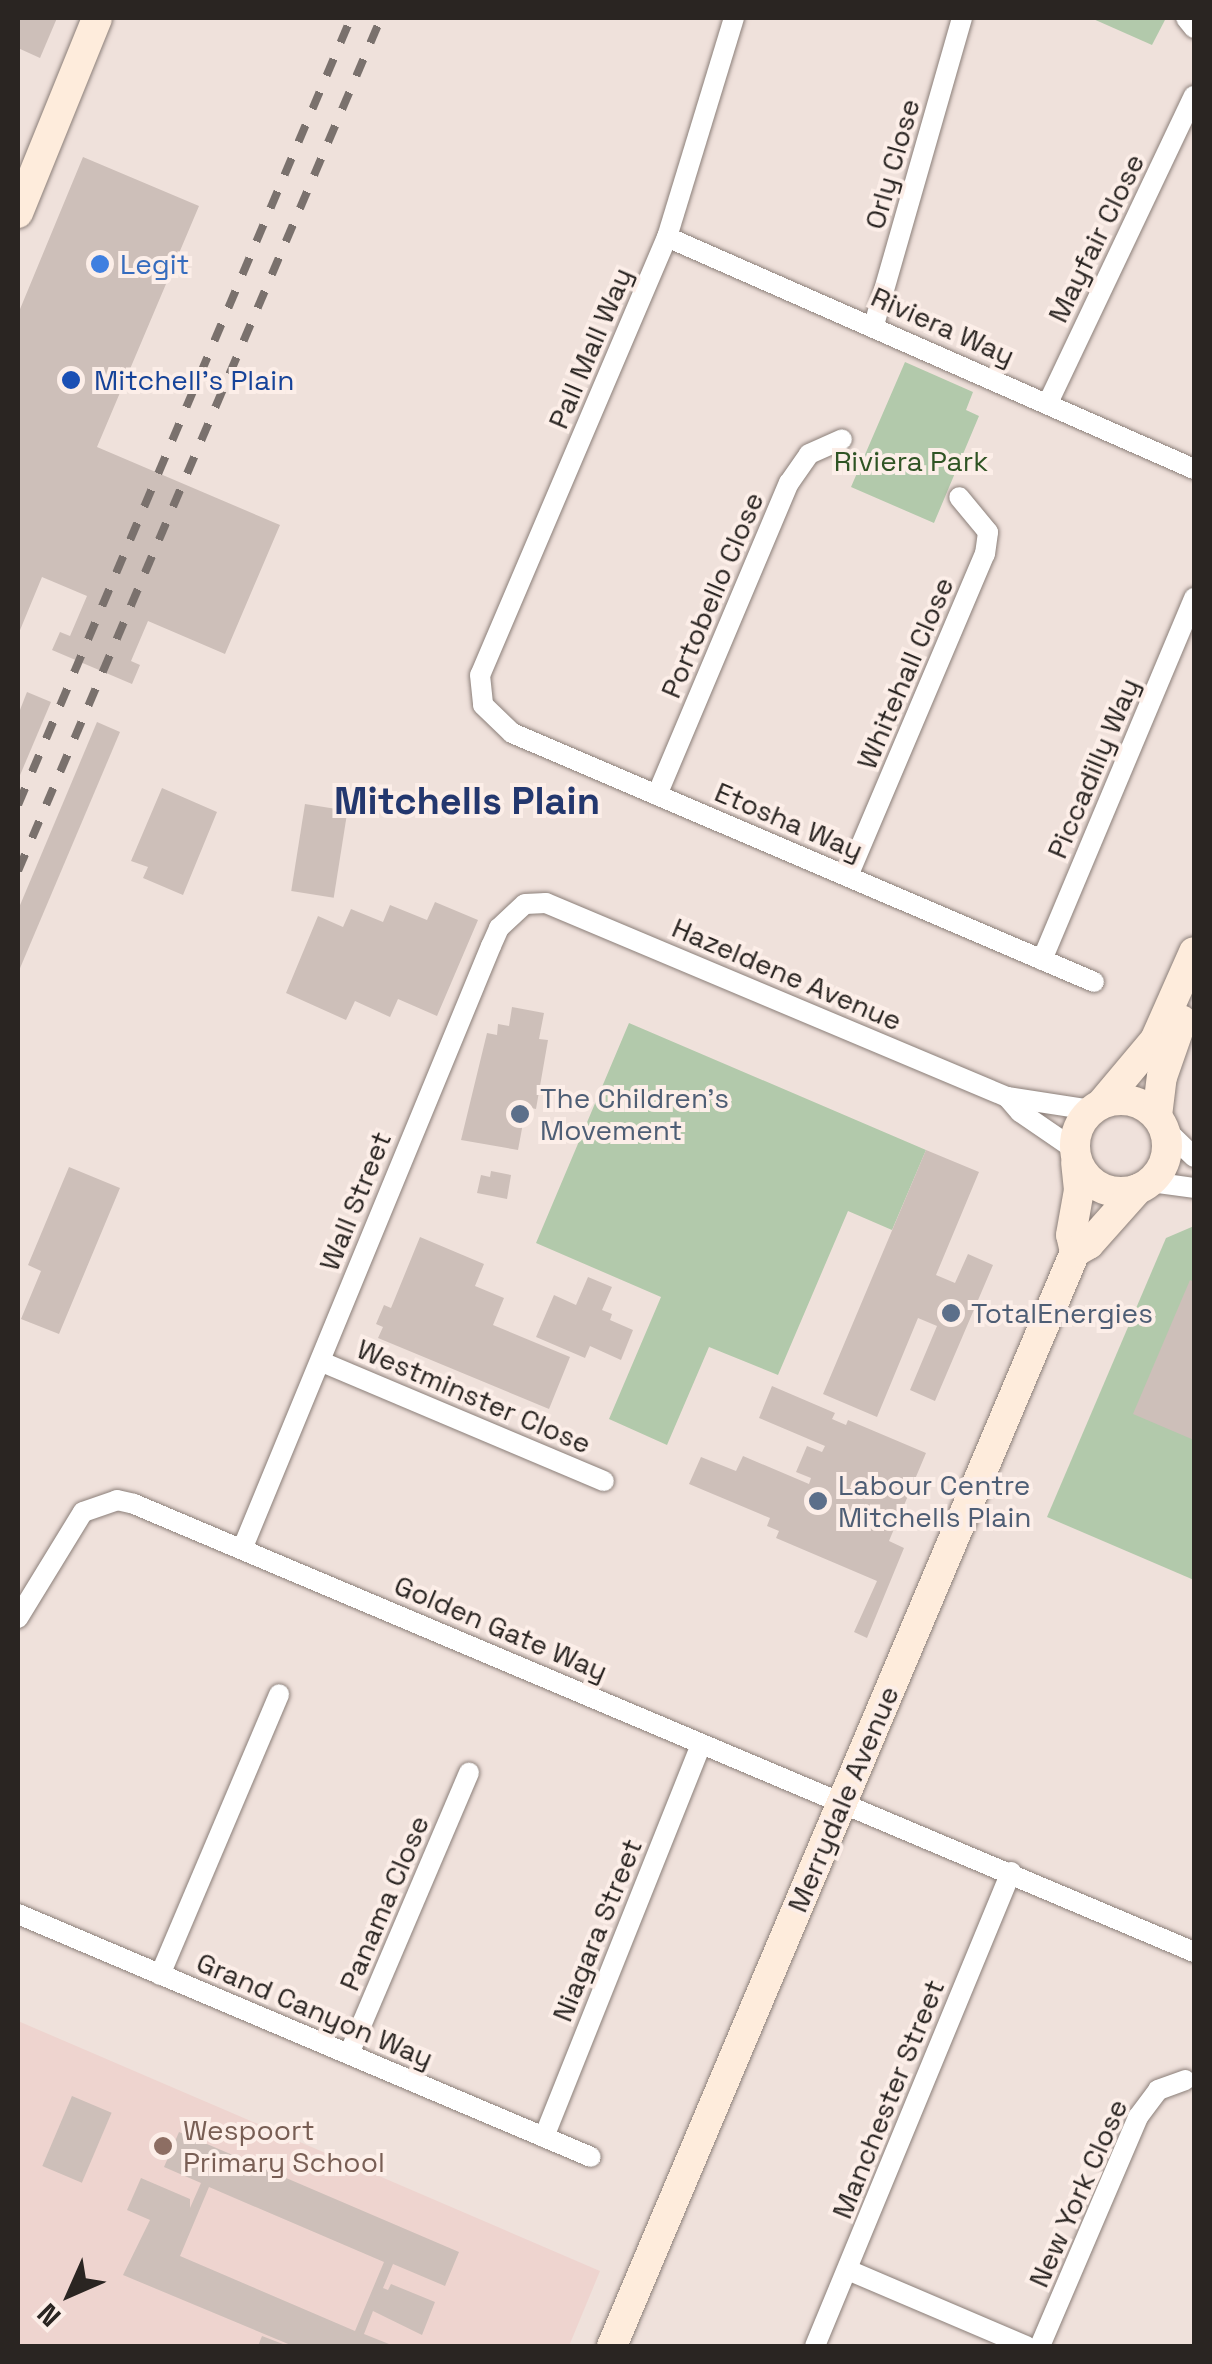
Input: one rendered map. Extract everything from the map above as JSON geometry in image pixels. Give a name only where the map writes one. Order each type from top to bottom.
[{"type":"street","points":[[18,213],[97,18]]},
{"type":"street","name":"Pall Mall Way","points":[[480,693],[480,675],[666,237],[734,18]]},
{"type":"street","name":"Orly Close","points":[[874,325],[962,18]]},
{"type":"street","points":[[1186,18],[1194,28]]},
{"type":"street","name":"Mayfair Close","points":[[1048,403],[1194,96]]},
{"type":"street","name":"Riviera Way","points":[[666,237],[874,325],[1194,469]]},
{"type":"street","name":"Portobello Close","points":[[657,795],[789,483],[809,454],[842,439]]},
{"type":"street","name":"Whitehall Close","points":[[848,876],[985,554],[988,532],[959,497]]},
{"type":"street","name":"Piccadilly Way","points":[[1042,960],[1194,598]]},
{"type":"street","name":"Etosha Way","points":[[480,693],[488,713],[503,728],[1094,982]]},
{"type":"street","name":"Hazeldene Avenue","points":[[546,903],[1006,1097],[1097,1106]]},
{"type":"street","name":"Wall Street","points":[[243,1547],[500,928],[526,904],[546,903]]},
{"type":"street","points":[[1194,952],[1155,1040],[1081,1121],[1075,1156],[1096,1186],[1124,1192],[1144,1185],[1194,1188]]},
{"type":"street","points":[[1144,1185],[1166,1157],[1160,1122],[1162,1077],[1194,990]]},
{"type":"street","name":"Hazeldene Avenue","points":[[1006,1097],[1075,1156]]},
{"type":"street","points":[[1097,1106],[1132,1100],[1194,1157]]},
{"type":"street","name":"Merrydale Avenue","points":[[612,2346],[1075,1252],[1071,1236],[1079,1190],[1075,1156]]},
{"type":"street","name":"Merrydale Avenue","points":[[1075,1252],[1089,1244],[1144,1185]]},
{"type":"street","name":"Westminster Close","points":[[322,1362],[604,1481]]},
{"type":"street","name":"Golden Gate Way","points":[[18,1618],[70,1530],[95,1504],[117,1500],[134,1504],[1194,1952]]},
{"type":"street","points":[[160,1974],[279,1694]]},
{"type":"street","name":"Niagara Street","points":[[544,2137],[701,1744]]},
{"type":"street","name":"Panama Close","points":[[349,2054],[469,1773]]},
{"type":"street","name":"Manchester Street","points":[[815,2346],[1011,1872]]},
{"type":"street","name":"Grand Canyon Way","points":[[18,1914],[592,2157]]},
{"type":"street","name":"New York Close","points":[[1040,2346],[1138,2117],[1158,2090],[1185,2080]]},
{"type":"street","points":[[848,2270],[1026,2346]]},
{"type":"shaded area","name":"Wespoort Primary School","points":[[18,2021],[600,2271],[569,2346],[18,2346]]},
{"type":"green space","points":[[1091,18],[1166,18],[1152,45]]},
{"type":"green space","name":"Riviera Park","points":[[905,362],[973,392],[966,410],[979,416],[934,523],[851,487]]},
{"type":"green space","points":[[629,1023],[926,1150],[892,1230],[848,1211],[778,1375],[709,1347],[667,1445],[609,1419],[661,1297],[536,1243]]},
{"type":"green space","points":[[1194,1226],[1194,1580],[1047,1517],[1166,1238]]},
{"type":"building","points":[[18,18],[57,18],[40,58],[18,48]]},
{"type":"building","name":"Mitchell's Plain","points":[[83,157],[199,206],[97,447],[280,525],[225,654],[148,621],[131,661],[140,665],[132,684],[52,650],[60,632],[70,636],[87,596],[42,577],[18,635],[18,314]]},
{"type":"building","points":[[27,692],[51,702],[18,780],[18,715]]},
{"type":"building","points":[[97,722],[120,732],[18,973],[18,910]]},
{"type":"building","points":[[162,788],[217,812],[183,895],[143,878],[148,867],[131,861]]},
{"type":"building","points":[[305,804],[347,811],[334,898],[291,891]]},
{"type":"building","points":[[435,902],[478,920],[437,1016],[398,999],[390,1017],[355,1001],[346,1020],[286,993],[318,916],[343,927],[351,909],[383,922],[390,905],[427,920]]},
{"type":"building","points":[[512,1007],[544,1013],[539,1039],[548,1040],[536,1109],[526,1107],[518,1150],[461,1140],[487,1033],[497,1035],[498,1024],[509,1026]]},
{"type":"building","points":[[926,1150],[979,1172],[936,1275],[955,1283],[968,1254],[993,1265],[935,1401],[910,1390],[937,1326],[918,1318],[877,1417],[823,1394]]},
{"type":"building","points":[[69,1167],[120,1188],[59,1334],[21,1319],[41,1271],[28,1265]]},
{"type":"building","points":[[491,1171],[511,1175],[507,1199],[477,1193],[481,1175],[490,1177]]},
{"type":"building","points":[[420,1237],[484,1264],[475,1286],[504,1298],[493,1325],[570,1357],[549,1409],[378,1338],[383,1327],[376,1324],[384,1305],[391,1308]]},
{"type":"building","points":[[588,1277],[612,1287],[602,1310],[612,1314],[610,1320],[633,1330],[621,1360],[590,1346],[585,1358],[536,1337],[554,1295],[576,1305]]},
{"type":"building","points":[[1190,1280],[1194,1282],[1194,1440],[1133,1414]]},
{"type":"building","name":"Labour Centre Mitchells Plain","points":[[772,1386],[835,1413],[832,1419],[846,1425],[848,1420],[926,1453],[889,1541],[904,1548],[867,1638],[854,1632],[877,1581],[776,1538],[779,1531],[767,1526],[770,1518],[689,1484],[701,1457],[736,1471],[743,1456],[809,1484],[811,1478],[796,1472],[807,1446],[822,1452],[825,1446],[759,1418]]},
{"type":"building","points":[[72,2096],[112,2113],[82,2183],[42,2166]]},
{"type":"building","points":[[179,2132],[459,2252],[445,2286],[393,2264],[383,2288],[388,2290],[391,2284],[435,2302],[422,2335],[373,2311],[364,2334],[394,2346],[293,2346],[123,2275],[150,2220],[127,2210],[141,2178],[190,2199],[190,2208],[201,2183],[164,2167]],"holes":[[[209,2187],[384,2262],[355,2331],[180,2256]]]},
{"type":"building","points":[[262,2336],[288,2346],[258,2346]]},
{"type":"railway","points":[[18,805],[351,18]]},
{"type":"railway","points":[[18,871],[381,18]]},
{"type":"place","name":"Legit","points":[[100,264]]},
{"type":"place","name":"Mitchell's Plain","points":[[71,380]]},
{"type":"place","name":"The Children's Movement","points":[[520,1114]]},
{"type":"place","name":"TotalEnergies","points":[[951,1313]]},
{"type":"place","name":"Labour Centre Mitchells Plain","points":[[818,1501]]},
{"type":"place","name":"Wespoort Primary School","points":[[163,2146]]},
{"type":"district","name":"Mitchells Plain","points":[[467,802]]}]
